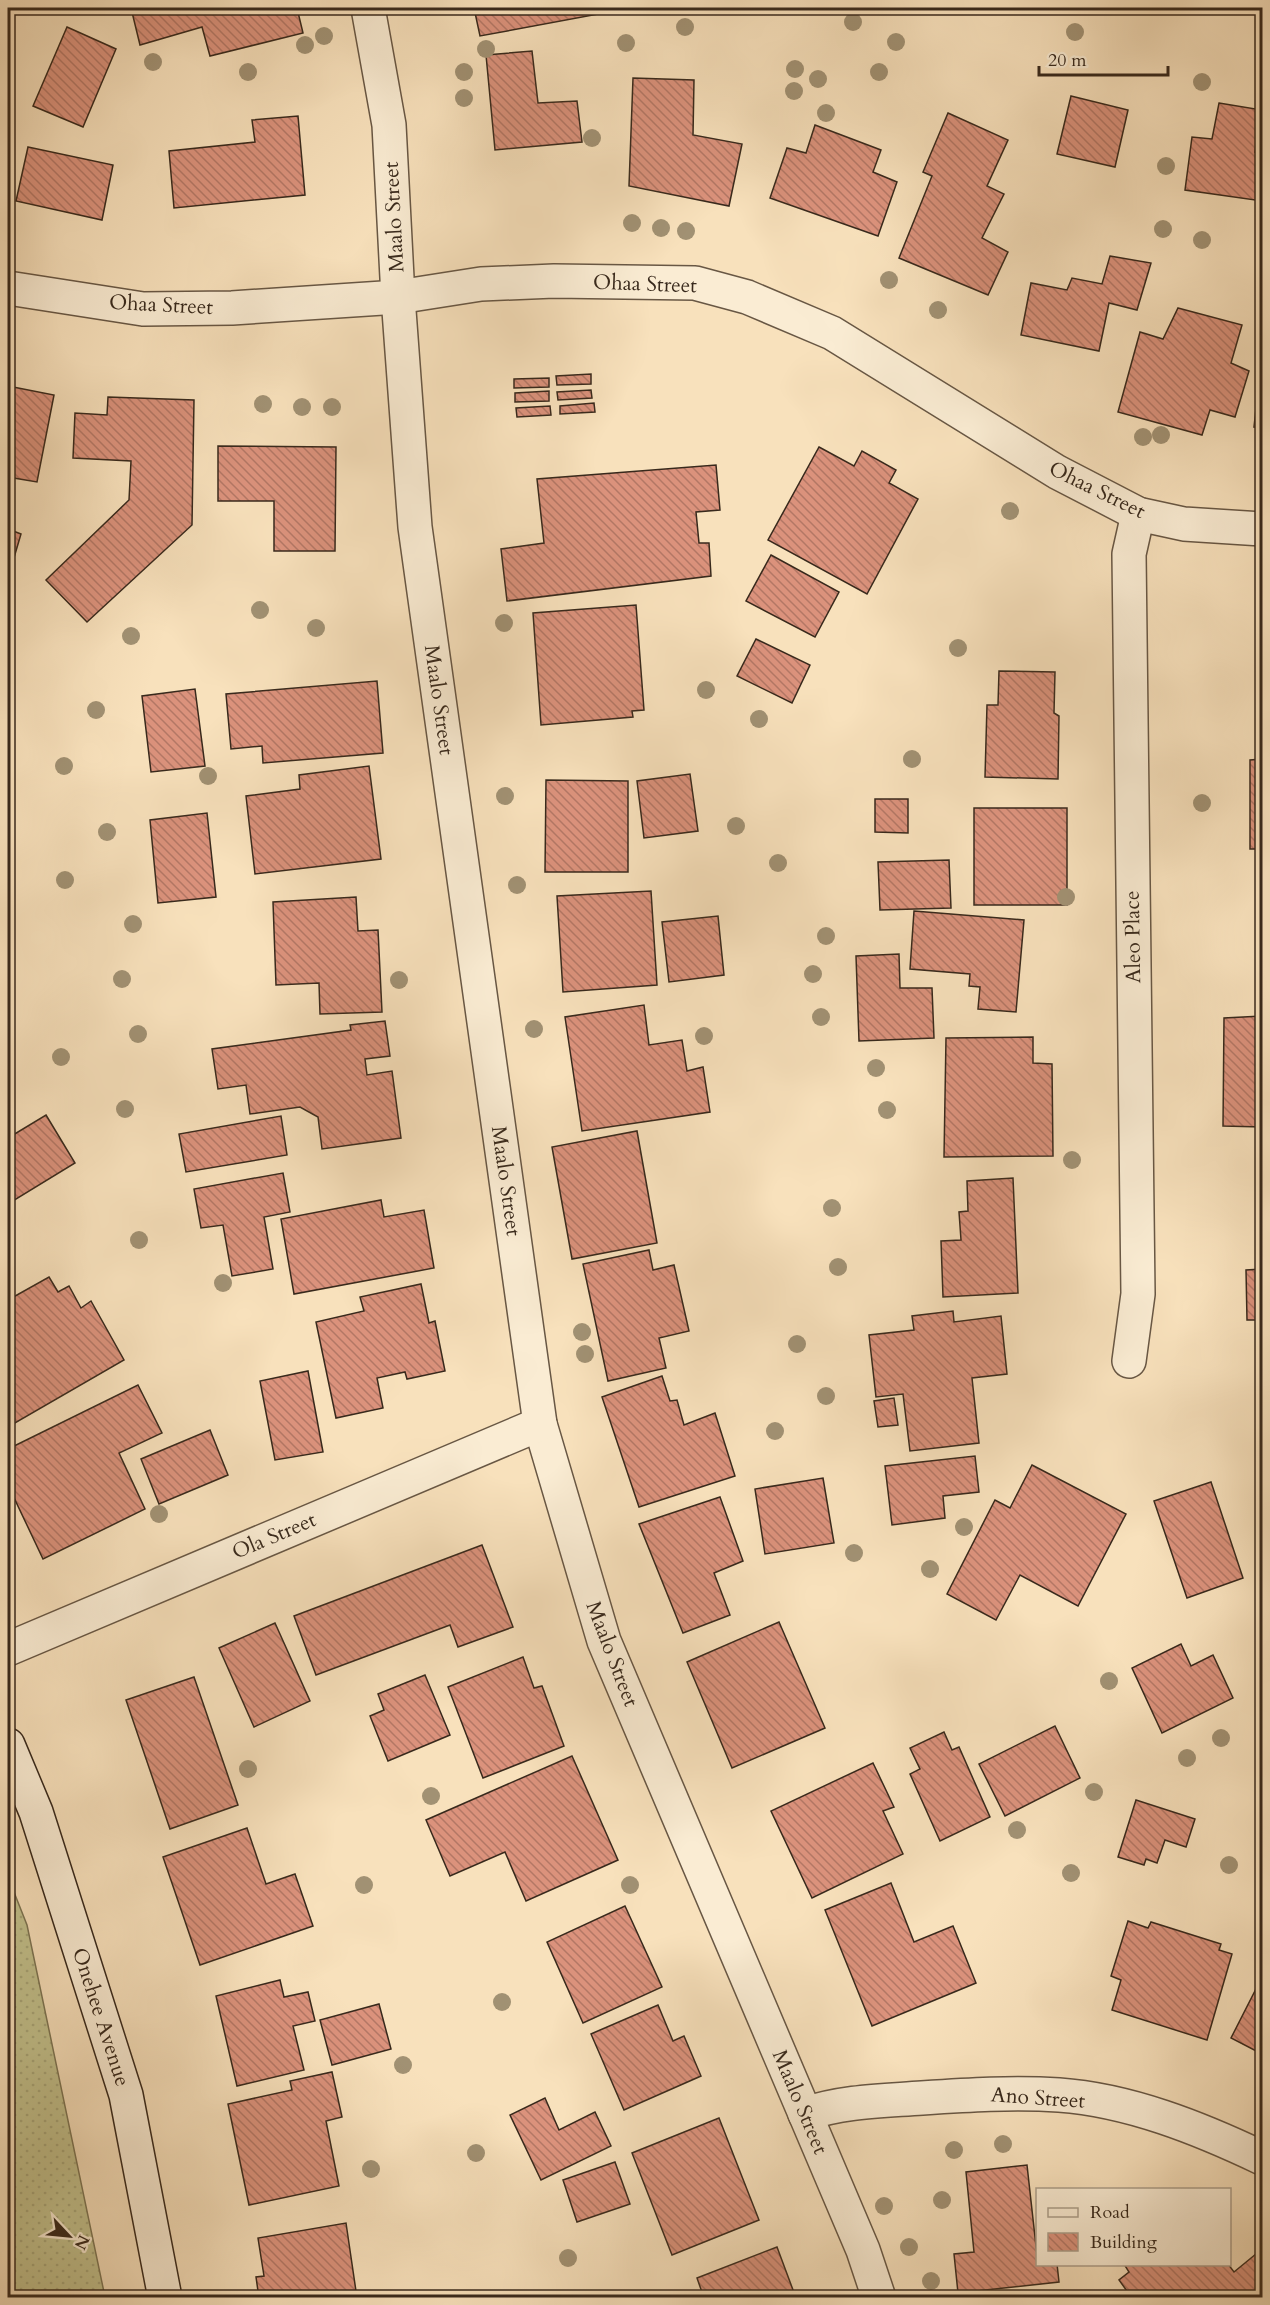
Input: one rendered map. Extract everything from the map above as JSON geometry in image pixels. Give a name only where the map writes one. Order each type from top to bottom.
[{"type":"street","name":"Maalo Street","points":[[368,8],[389,125],[398,297],[415,527],[540,1424],[604,1641],[863,2250],[879,2298]]},
{"type":"street","name":"Ohaa Street","points":[[8,288],[143,309],[232,308],[398,297],[481,284],[554,281],[695,283],[747,297],[832,333],[1057,472],[1138,513],[1184,524],[1263,529]]},
{"type":"street","name":"Aleo Place","points":[[1129,1361],[1138,1294],[1129,554],[1138,513]]},
{"type":"street","name":"Ola Street","points":[[8,1649],[540,1424]]},
{"type":"street","name":"Onehee Avenue","points":[[8,1745],[36,1812],[126,2095],[165,2298]]},
{"type":"street","name":"Ano Street","points":[[805,2114],[848,2103],[976,2094],[1060,2095],[1142,2110],[1224,2140],[1263,2158]]},
{"type":"shaded area","points":[[8,1877],[27,1925],[105,2297],[8,2297]]},
{"type":"building","points":[[131,8],[297,8],[303,33],[210,56],[202,27],[140,45]]},
{"type":"building","points":[[474,8],[619,8],[620,10],[480,36]]},
{"type":"building","points":[[67,27],[116,49],[83,127],[33,106]]},
{"type":"building","points":[[532,51],[538,103],[577,101],[582,142],[495,150],[486,55]]},
{"type":"building","points":[[633,78],[694,80],[693,135],[742,144],[729,206],[629,186]]},
{"type":"building","points":[[1071,96],[1128,110],[1115,167],[1057,154]]},
{"type":"building","points":[[1219,103],[1262,110],[1255,152],[1262,153],[1262,201],[1185,190],[1192,137],[1212,139]]},
{"type":"building","points":[[948,113],[1008,140],[987,186],[1004,194],[982,238],[1008,252],[988,295],[899,258],[932,176],[923,172]]},
{"type":"building","points":[[298,116],[305,195],[174,208],[169,151],[255,142],[252,120]]},
{"type":"building","points":[[815,125],[881,150],[873,172],[897,182],[878,236],[770,198],[787,148],[806,153]]},
{"type":"building","points":[[28,147],[113,165],[102,220],[16,201]]},
{"type":"building","points":[[1110,256],[1151,263],[1137,310],[1109,303],[1099,351],[1021,335],[1031,283],[1067,290],[1072,278],[1102,284]]},
{"type":"building","points":[[1178,308],[1242,325],[1231,363],[1249,371],[1235,417],[1210,410],[1202,435],[1118,412],[1140,332],[1163,339]]},
{"type":"building","points":[[1262,354],[1262,428],[1254,427]]},
{"type":"building","points":[[591,374],[591,384],[557,385],[556,376]]},
{"type":"building","points":[[549,378],[549,387],[514,388],[514,379]]},
{"type":"building","points":[[8,386],[54,395],[37,482],[8,477]]},
{"type":"building","points":[[591,390],[592,398],[558,400],[557,392]]},
{"type":"building","points":[[549,391],[549,401],[515,402],[515,393]]},
{"type":"building","points":[[108,397],[194,400],[192,525],[87,622],[46,580],[129,500],[131,461],[73,458],[75,413],[107,415]]},
{"type":"building","points":[[594,403],[595,412],[560,414],[560,406]]},
{"type":"building","points":[[550,406],[551,415],[517,417],[516,408]]},
{"type":"building","points":[[218,446],[336,447],[335,551],[274,551],[274,501],[218,501]]},
{"type":"building","points":[[819,447],[854,466],[862,451],[896,470],[889,483],[918,499],[867,594],[768,540]]},
{"type":"building","points":[[716,465],[720,510],[696,512],[699,543],[709,543],[711,576],[507,601],[501,549],[544,543],[537,479]]},
{"type":"building","points":[[8,529],[21,534],[8,578]]},
{"type":"building","points":[[771,555],[839,592],[815,637],[746,601]]},
{"type":"building","points":[[636,605],[644,710],[632,711],[633,717],[541,725],[533,613]]},
{"type":"building","points":[[756,639],[810,665],[792,703],[737,676]]},
{"type":"building","points":[[999,671],[1055,672],[1054,713],[1059,716],[1058,779],[985,777],[987,705],[998,705]]},
{"type":"building","points":[[377,681],[383,753],[263,763],[262,746],[231,749],[226,694]]},
{"type":"building","points":[[195,689],[205,766],[151,772],[142,696]]},
{"type":"building","points":[[1262,759],[1262,849],[1250,849],[1250,760]]},
{"type":"building","points":[[369,766],[381,859],[255,874],[246,796],[300,789],[299,775]]},
{"type":"building","points":[[690,774],[698,831],[644,838],[637,781]]},
{"type":"building","points":[[546,780],[628,781],[628,872],[545,872]]},
{"type":"building","points":[[875,799],[908,799],[908,833],[875,832]]},
{"type":"building","points":[[974,808],[1067,808],[1067,905],[974,905]]},
{"type":"building","points":[[207,813],[216,897],[158,903],[150,820]]},
{"type":"building","points":[[949,860],[951,908],[880,910],[878,862]]},
{"type":"building","points":[[651,891],[657,985],[563,992],[557,896]]},
{"type":"building","points":[[1257,894],[1262,894],[1262,983],[1258,983]]},
{"type":"building","points":[[356,897],[358,931],[378,930],[382,1012],[320,1014],[319,983],[276,985],[273,902]]},
{"type":"building","points":[[914,911],[1024,920],[1016,1012],[978,1009],[980,987],[969,986],[970,974],[910,969]]},
{"type":"building","points":[[718,916],[724,975],[669,982],[662,922]]},
{"type":"building","points":[[899,954],[900,988],[932,988],[934,1038],[859,1041],[856,956]]},
{"type":"building","points":[[644,1005],[649,1045],[682,1040],[687,1071],[703,1067],[710,1112],[582,1131],[565,1017]]},
{"type":"building","points":[[1262,1016],[1262,1127],[1223,1126],[1224,1018]]},
{"type":"building","points":[[385,1021],[390,1056],[365,1059],[367,1075],[392,1071],[401,1138],[322,1149],[318,1117],[300,1107],[250,1114],[246,1085],[218,1089],[212,1049],[351,1030],[350,1025]]},
{"type":"building","points":[[1033,1037],[1033,1063],[1052,1064],[1053,1156],[944,1157],[946,1038]]},
{"type":"building","points":[[46,1115],[75,1163],[8,1204],[8,1138]]},
{"type":"building","points":[[281,1116],[287,1155],[186,1172],[179,1134]]},
{"type":"building","points":[[637,1131],[657,1243],[572,1259],[552,1147]]},
{"type":"building","points":[[283,1173],[290,1212],[264,1217],[273,1269],[232,1276],[223,1225],[201,1228],[194,1189]]},
{"type":"building","points":[[1013,1178],[1018,1293],[943,1297],[941,1241],[961,1240],[959,1212],[968,1211],[967,1181]]},
{"type":"building","points":[[381,1200],[384,1217],[424,1210],[434,1268],[294,1294],[281,1219]]},
{"type":"building","points":[[649,1250],[653,1270],[674,1265],[689,1331],[659,1338],[666,1368],[608,1381],[583,1264]]},
{"type":"building","points":[[1262,1269],[1262,1320],[1247,1320],[1246,1270]]},
{"type":"building","points":[[49,1277],[58,1292],[69,1286],[81,1308],[91,1301],[124,1360],[8,1427],[8,1300]]},
{"type":"building","points":[[421,1284],[429,1323],[435,1321],[445,1371],[407,1379],[405,1372],[377,1378],[383,1408],[336,1418],[316,1322],[364,1311],[360,1297]]},
{"type":"building","points":[[953,1311],[954,1322],[1001,1316],[1007,1374],[972,1378],[979,1443],[910,1451],[903,1394],[876,1397],[869,1335],[914,1330],[912,1316]]},
{"type":"building","points":[[308,1371],[323,1452],[275,1460],[260,1381]]},
{"type":"building","points":[[662,1376],[670,1401],[677,1400],[684,1425],[715,1413],[735,1476],[639,1507],[602,1397]]},
{"type":"building","points":[[138,1385],[162,1433],[119,1453],[145,1509],[43,1559],[8,1485],[8,1449]]},
{"type":"building","points":[[894,1398],[898,1425],[878,1427],[874,1401]]},
{"type":"building","points":[[210,1430],[228,1475],[159,1504],[141,1459]]},
{"type":"building","points":[[975,1456],[979,1492],[943,1496],[945,1518],[892,1525],[885,1466]]},
{"type":"building","points":[[1032,1465],[1126,1514],[1078,1606],[1020,1575],[996,1620],[947,1594],[995,1500],[1010,1508]]},
{"type":"building","points":[[823,1478],[834,1543],[765,1554],[755,1489]]},
{"type":"building","points":[[1211,1482],[1243,1578],[1187,1598],[1154,1501]]},
{"type":"building","points":[[720,1497],[743,1561],[714,1573],[730,1615],[683,1633],[639,1524]]},
{"type":"building","points":[[482,1545],[513,1627],[458,1647],[450,1625],[316,1675],[294,1616]]},
{"type":"building","points":[[779,1622],[825,1728],[732,1768],[687,1662]]},
{"type":"building","points":[[275,1623],[310,1701],[254,1727],[219,1648]]},
{"type":"building","points":[[1181,1644],[1191,1666],[1213,1655],[1233,1698],[1162,1733],[1132,1668]]},
{"type":"building","points":[[523,1657],[534,1688],[542,1686],[564,1746],[483,1778],[448,1687]]},
{"type":"building","points":[[425,1675],[450,1735],[388,1761],[370,1716],[384,1710],[378,1694]]},
{"type":"building","points":[[194,1677],[238,1805],[170,1829],[126,1700]]},
{"type":"building","points":[[1055,1726],[1080,1778],[1005,1816],[979,1764]]},
{"type":"building","points":[[944,1732],[952,1750],[959,1747],[990,1817],[940,1841],[910,1774],[920,1769],[910,1748]]},
{"type":"building","points":[[572,1756],[618,1860],[526,1901],[505,1852],[450,1876],[426,1820]]},
{"type":"building","points":[[873,1763],[894,1807],[883,1811],[903,1854],[812,1898],[771,1811]]},
{"type":"building","points":[[1136,1800],[1195,1819],[1186,1847],[1165,1840],[1157,1863],[1146,1859],[1144,1865],[1118,1857]]},
{"type":"building","points":[[247,1828],[266,1884],[295,1874],[313,1926],[200,1965],[163,1857]]},
{"type":"building","points":[[891,1883],[914,1942],[953,1926],[976,1983],[872,2026],[825,1910]]},
{"type":"building","points":[[625,1906],[662,1987],[583,2023],[547,1942]]},
{"type":"building","points":[[1128,1921],[1148,1928],[1151,1922],[1221,1944],[1219,1950],[1232,1954],[1207,2040],[1112,2010],[1121,1980],[1111,1976]]},
{"type":"building","points":[[1262,1977],[1262,2054],[1231,2038]]},
{"type":"building","points":[[280,1980],[284,1997],[308,1992],[315,2021],[293,2026],[304,2070],[237,2086],[216,1996]]},
{"type":"building","points":[[379,2004],[391,2049],[332,2065],[320,2020]]},
{"type":"building","points":[[658,2005],[673,2041],[684,2036],[701,2076],[624,2110],[591,2034]]},
{"type":"building","points":[[332,2072],[342,2117],[326,2121],[339,2186],[249,2205],[228,2104],[292,2090],[290,2081]]},
{"type":"building","points":[[545,2098],[559,2130],[595,2112],[611,2146],[541,2180],[510,2115]]},
{"type":"building","points":[[719,2118],[759,2220],[672,2255],[632,2153]]},
{"type":"building","points":[[615,2162],[630,2204],[577,2222],[563,2180]]},
{"type":"building","points":[[1027,2165],[1036,2266],[1057,2266],[1059,2282],[958,2293],[954,2254],[974,2252],[966,2172]]},
{"type":"building","points":[[346,2223],[357,2298],[259,2298],[256,2277],[264,2276],[258,2238]]},
{"type":"building","points":[[777,2247],[796,2298],[704,2298],[697,2278]]},
{"type":"building","points":[[1262,2249],[1262,2298],[1132,2298],[1119,2280],[1129,2272],[1125,2266],[1230,2266],[1234,2272]]}]
